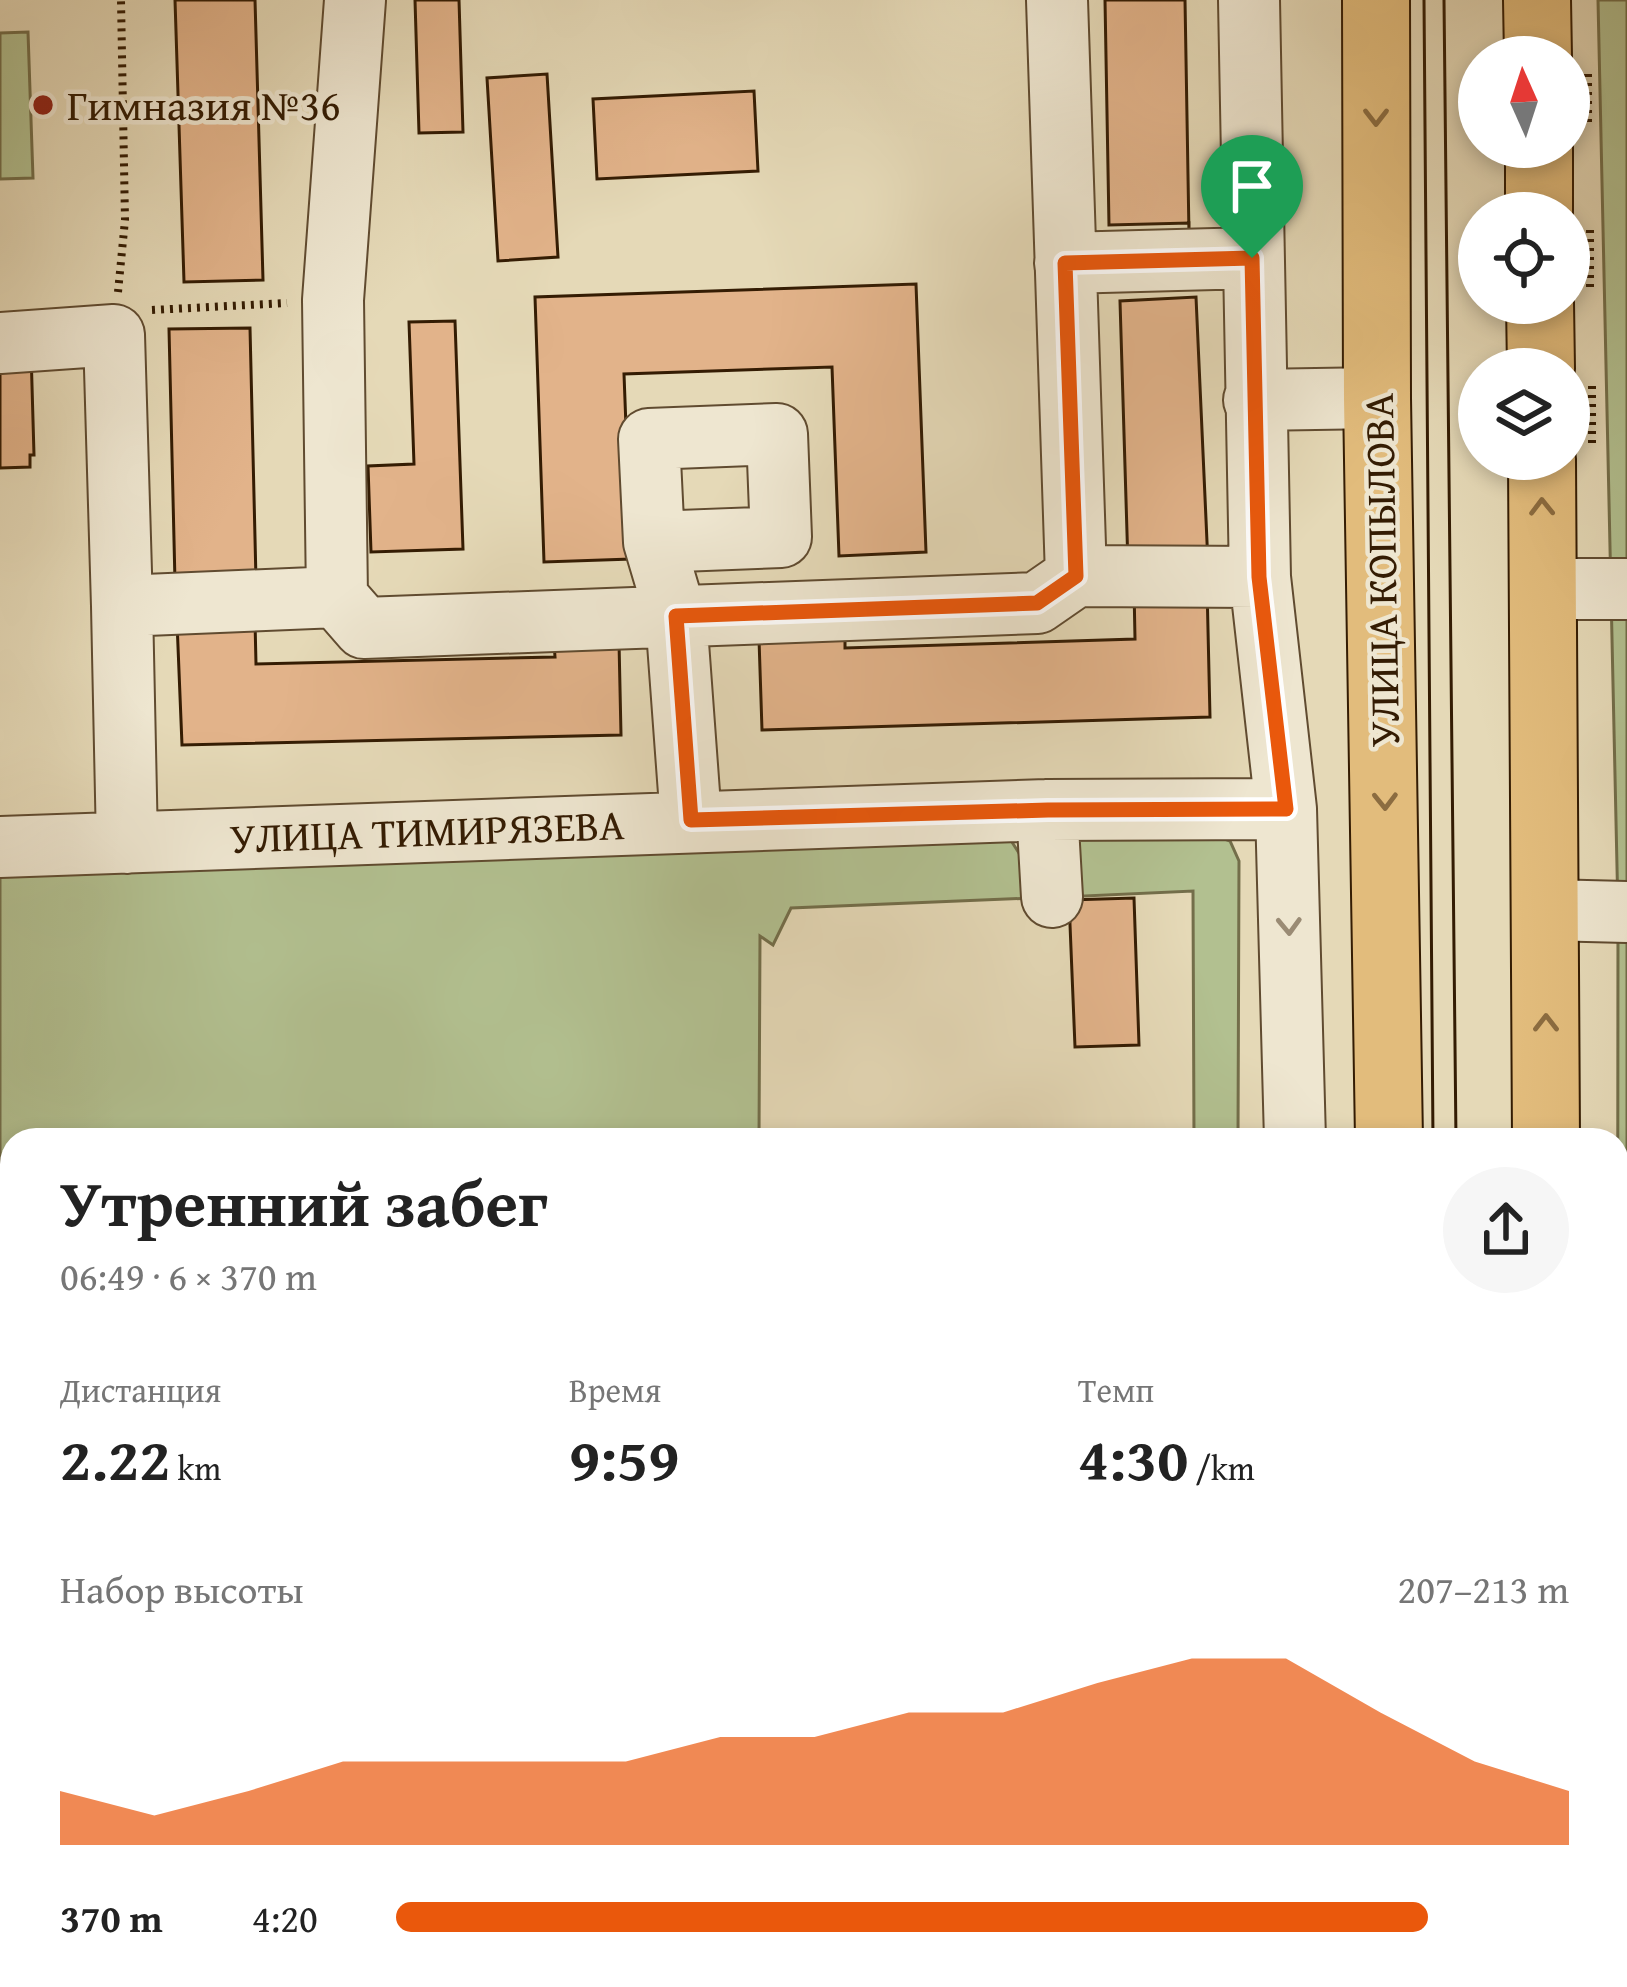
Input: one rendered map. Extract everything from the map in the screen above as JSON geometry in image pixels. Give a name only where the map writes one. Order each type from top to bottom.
[{"type":"main road","name":"УЛИЦА КОПЫЛОВА","points":[[1376,0],[1389,1128]]},
{"type":"main road","points":[[1537,0],[1538,36]]},
{"type":"main road","points":[[1542,480],[1546,1128]]},
{"type":"street","points":[[355,0],[333,300],[338,597],[364,628],[1037,603],[1076,576],[1259,577]]},
{"type":"street","points":[[1057,0],[1076,576]]},
{"type":"street","points":[[1249,0],[1259,577],[1286,809],[1295,1128]]},
{"type":"street","points":[[1065,263],[1252,258]]},
{"type":"street","points":[[0,343],[114,335],[127,843]]},
{"type":"street","points":[[1254,400],[1377,398]]},
{"type":"street","points":[[654,542],[676,616],[691,820]]},
{"type":"street","points":[[1543,589],[1627,590]]},
{"type":"street","points":[[122,606],[338,597]]},
{"type":"street","name":"УЛИЦА ТИМИРЯЗЕВА","points":[[0,847],[691,820],[1286,809]]},
{"type":"street","points":[[1048,810],[1052,897]]},
{"type":"street","points":[[1547,910],[1627,912]]},
{"type":"path","points":[[114,335],[125,220],[121,0]]},
{"type":"path","points":[[114,335],[135,311],[333,300]]},
{"type":"green space","points":[[1598,0],[1627,0],[1627,1128],[1618,1128],[1618,912]]},
{"type":"green space","points":[[28,32],[33,178],[0,179],[0,33]]},
{"type":"green space","points":[[1209,833],[1230,841],[1239,861],[1238,1128],[1194,1128],[1193,891],[1063,897],[1073,843],[1088,835]]},
{"type":"green space","points":[[1010,839],[1026,864],[1033,898],[791,908],[773,945],[760,936],[759,1128],[0,1128],[0,866]]},
{"type":"building","points":[[175,0],[255,0],[263,280],[184,282]]},
{"type":"building","points":[[415,0],[459,0],[463,132],[419,133]]},
{"type":"building","points":[[1105,0],[1185,0],[1189,223],[1109,225]]},
{"type":"building","points":[[547,74],[558,257],[498,261],[487,78]]},
{"type":"building","points":[[754,91],[758,171],[597,179],[593,99]]},
{"type":"building","points":[[916,284],[926,552],[839,556],[832,367],[624,374],[631,559],[544,562],[535,297]]},
{"type":"building","points":[[1196,297],[1208,564],[1128,566],[1120,301]]},
{"type":"building","points":[[455,321],[463,549],[371,552],[368,466],[414,464],[409,322]]},
{"type":"building","points":[[250,328],[256,580],[175,582],[169,329]]},
{"type":"building","points":[[31,351],[34,455],[30,455],[30,467],[0,468],[0,352]]},
{"type":"building","points":[[1207,586],[1210,717],[762,730],[759,639],[845,637],[845,648],[1135,639],[1134,588]]},
{"type":"building","points":[[255,621],[256,664],[555,657],[554,643],[619,642],[621,735],[182,745],[177,622]]},
{"type":"building","points":[[1134,898],[1139,1045],[1075,1047],[1069,900]]},
{"type":"tram line","points":[[1424,0],[1433,1128]]},
{"type":"tram line","points":[[1444,0],[1456,1128]]},
{"type":"place","name":"Гимназия №36","points":[[43,105]]},
{"type":"route","points":[[1252,258],[1259,577],[1286,809],[691,820],[676,616],[1037,603],[1076,576],[1065,263],[1252,258]]}]
